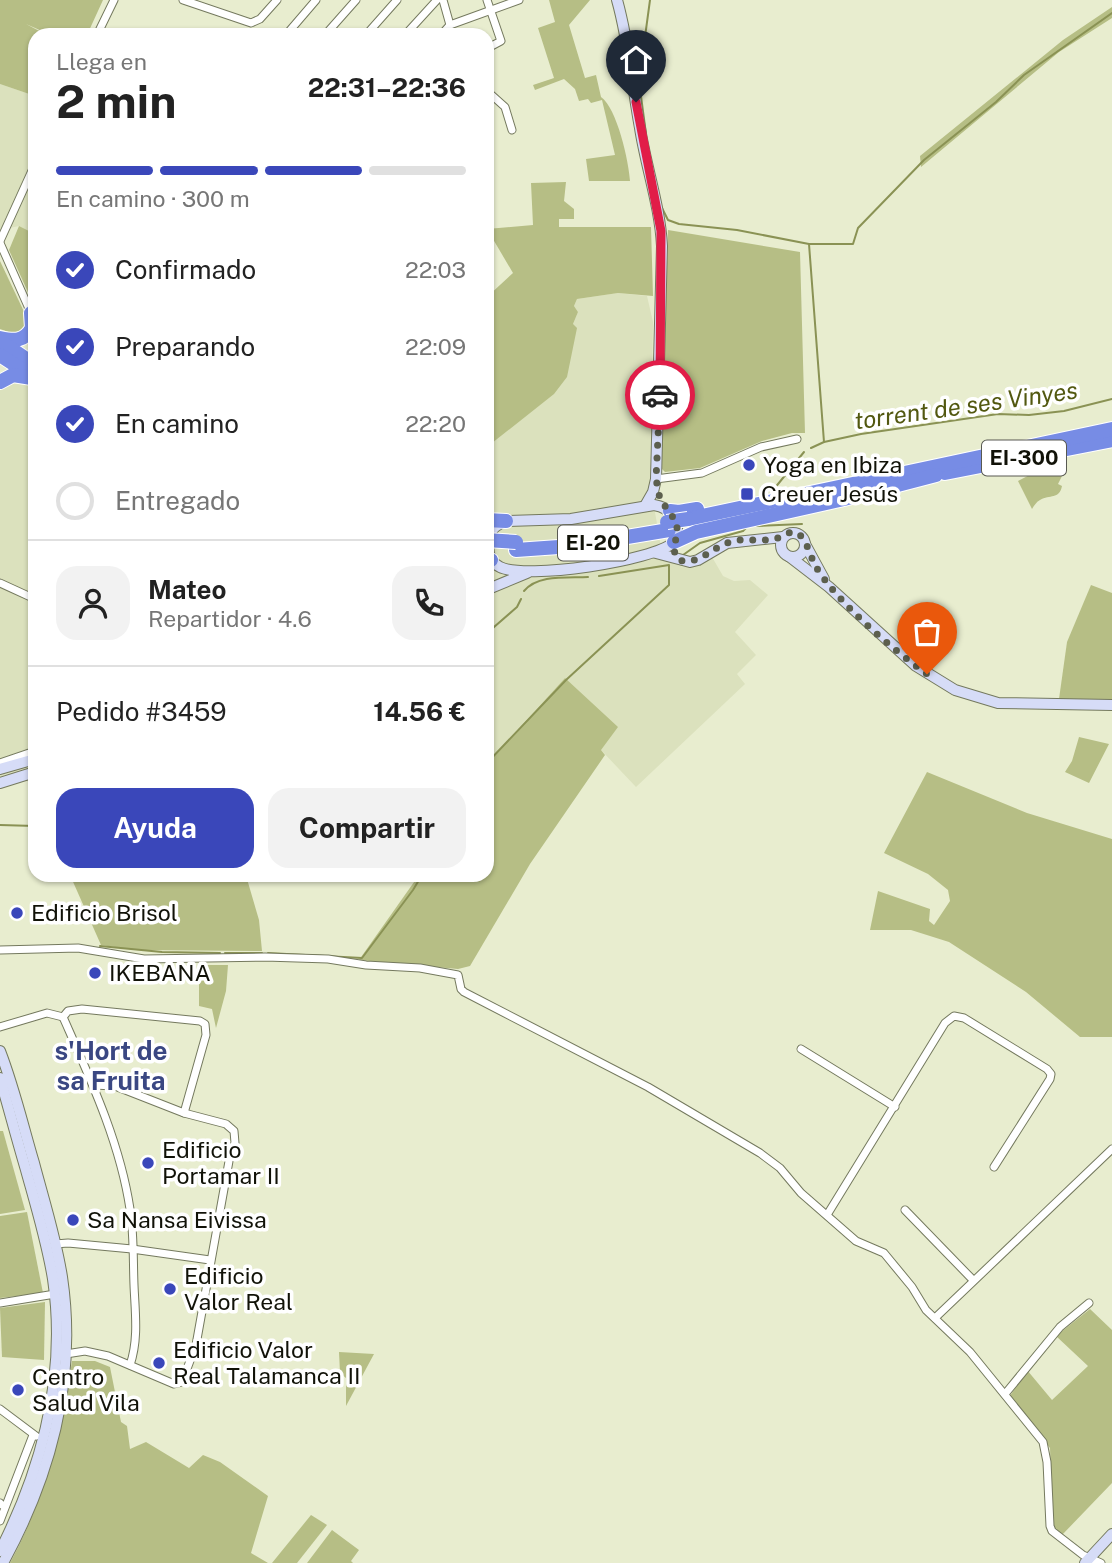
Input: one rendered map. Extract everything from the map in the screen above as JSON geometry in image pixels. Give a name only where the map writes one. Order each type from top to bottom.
[{"type":"highway","points":[[0,340],[18,340],[28,335]]},
{"type":"highway","points":[[0,340],[28,360]]},
{"type":"highway","points":[[0,355],[28,373]]},
{"type":"highway","points":[[0,382],[13,375],[28,377]]},
{"type":"highway","name":"EI-300","points":[[1112,429],[964,460],[926,463],[679,512],[670,526],[695,532],[858,496],[936,475],[1112,440]]},
{"type":"highway","name":"EI-20","points":[[689,522],[964,460]]},
{"type":"highway","name":"EI-20","points":[[494,556],[516,546],[670,526],[936,475]]},
{"type":"highway","points":[[494,520],[506,521]]},
{"type":"highway","name":"EI-20","points":[[494,542],[516,546]]},
{"type":"street","points":[[100,28],[114,0]]},
{"type":"street","points":[[183,0],[247,23],[256,22],[277,0]]},
{"type":"street","points":[[292,28],[316,0]]},
{"type":"street","points":[[331,28],[356,0]]},
{"type":"street","points":[[372,28],[397,0]]},
{"type":"street","points":[[411,28],[436,0]]},
{"type":"street","points":[[443,0],[450,25]]},
{"type":"street","points":[[487,0],[501,41],[494,45]]},
{"type":"street","points":[[447,28],[519,0]]},
{"type":"street","points":[[617,0],[627,37],[640,128],[661,231],[660,396],[656,479],[653,492],[645,506]]},
{"type":"street","points":[[494,97],[505,107],[512,130]]},
{"type":"street","points":[[28,180],[0,242],[28,303]]},
{"type":"street","points":[[656,479],[702,473],[761,447],[797,439]]},
{"type":"street","points":[[656,479],[678,560]]},
{"type":"street","name":"EI-300","points":[[494,563],[503,569],[533,571],[592,566],[656,553],[670,526],[645,506],[572,519],[506,521]]},
{"type":"street","points":[[494,528],[506,521]]},
{"type":"street","points":[[656,553],[678,560],[698,560],[737,540],[757,541],[797,533],[803,537],[813,563],[829,587]]},
{"type":"street","points":[[783,537],[780,546],[786,554]]},
{"type":"street","points":[[757,541],[786,554],[829,587],[916,666],[966,695],[1012,705],[1112,705]]},
{"type":"street","points":[[786,554],[802,553],[805,544]]},
{"type":"street","name":"EI-300","points":[[494,587],[533,571]]},
{"type":"street","points":[[0,583],[28,595]]},
{"type":"street","points":[[0,763],[28,753]]},
{"type":"street","points":[[0,769],[28,761]]},
{"type":"street","points":[[0,783],[28,774]]},
{"type":"street","points":[[0,950],[78,948],[144,958],[328,959],[366,965],[420,968],[458,975],[464,992],[648,1087],[771,1160],[801,1193],[856,1241],[884,1253],[912,1287],[926,1310],[970,1352],[1043,1442],[1049,1527],[1087,1560],[1101,1563]]},
{"type":"street","points":[[63,1017],[68,1011],[82,1009],[200,1021],[207,1028],[206,1035],[184,1113]]},
{"type":"street","points":[[0,1027],[47,1013],[63,1017]]},
{"type":"street","points":[[827,1215],[945,1023],[954,1016],[964,1018],[1051,1074],[994,1167]]},
{"type":"street","points":[[63,1017],[93,1085],[120,1166],[130,1210],[135,1349],[130,1365]]},
{"type":"street","points":[[801,1049],[895,1107]]},
{"type":"street","points":[[1,1059],[55,1244],[64,1290],[66,1354],[58,1423],[47,1463],[27,1516],[3,1563]]},
{"type":"street","points":[[0,1078],[47,1245],[55,1294],[57,1366],[44,1440],[26,1494],[0,1551]]},
{"type":"street","points":[[66,1354],[85,1351],[130,1365],[174,1384],[182,1382],[196,1345],[210,1260],[236,1136],[226,1124],[184,1113],[115,1086],[93,1085]]},
{"type":"street","points":[[935,1318],[1112,1149]]},
{"type":"street","points":[[905,1210],[973,1280]]},
{"type":"street","points":[[55,1244],[132,1249],[210,1260]]},
{"type":"street","points":[[0,1303],[55,1294]]},
{"type":"street","points":[[1004,1394],[1060,1327],[1089,1303]]},
{"type":"street","points":[[0,1409],[33,1435],[44,1440]]},
{"type":"street","points":[[0,1521],[33,1435]]},
{"type":"street","points":[[1087,1560],[1112,1534]]},
{"type":"shaded area","points":[[0,0],[103,0],[90,28],[35,28],[26,24],[34,28],[28,28],[28,94],[0,84]]},
{"type":"shaded area","points":[[549,0],[590,0],[569,25],[585,78],[596,75],[601,97],[617,123],[625,149],[630,181],[589,181],[586,159],[615,155],[602,100],[591,103],[588,99],[579,101],[575,89],[564,79],[535,90],[533,85],[554,78],[538,28],[555,22]]},
{"type":"shaded area","points":[[1112,7],[1112,18],[1059,52],[921,167],[920,156],[1063,40]]},
{"type":"shaded area","points":[[0,84],[28,94],[28,230],[19,226],[0,230]]},
{"type":"shaded area","points":[[566,182],[564,201],[574,209],[574,219],[559,219],[559,227],[651,227],[653,296],[618,293],[577,299],[574,306],[578,312],[573,324],[577,328],[567,377],[554,394],[494,441],[494,291],[513,273],[494,241],[494,228],[533,225],[531,183]]},
{"type":"shaded area","points":[[19,226],[28,230],[28,292],[9,250]]},
{"type":"shaded area","points":[[668,230],[800,252],[805,433],[792,433],[762,441],[700,468],[665,472],[661,468]]},
{"type":"shaded area","points":[[0,261],[27,318],[26,327],[17,335],[0,329]]},
{"type":"shaded area","points":[[618,293],[647,296],[653,322],[650,483],[663,559],[683,567],[691,567],[712,557],[723,576],[734,581],[750,580],[768,595],[735,632],[756,655],[737,674],[745,684],[636,787],[601,750],[565,678],[494,756],[494,441],[507,430],[573,324],[578,312],[574,306],[577,299]]},
{"type":"shaded area","points":[[12,381],[28,386],[28,782],[0,787],[0,390]]},
{"type":"shaded area","points":[[1064,457],[1067,466],[1058,484],[1062,486],[1061,490],[1056,495],[1039,501],[1032,509],[1018,481]]},
{"type":"shaded area","points":[[1091,585],[1112,593],[1112,700],[1059,699],[1067,642]]},
{"type":"shaded area","points":[[565,678],[618,727],[601,750],[605,755],[530,864],[470,966],[458,969],[359,960],[414,882],[494,882],[494,756]]},
{"type":"shaded area","points":[[1079,737],[1109,744],[1089,783],[1065,772],[1072,761]]},
{"type":"shaded area","points":[[927,772],[1027,813],[1112,839],[1112,1037],[1080,1037],[1026,992],[949,942],[911,930],[870,930],[878,891],[930,909],[929,921],[934,925],[950,901],[948,890],[928,874],[884,853]]},
{"type":"shaded area","points":[[73,882],[248,882],[259,920],[262,951],[136,950],[101,945]]},
{"type":"shaded area","points":[[199,965],[228,965],[226,991],[216,1028],[212,1009],[199,1006]]},
{"type":"shaded area","points":[[0,1131],[3,1131],[25,1210],[0,1214]]},
{"type":"shaded area","points":[[27,1212],[43,1293],[0,1298],[0,1216]]},
{"type":"shaded area","points":[[45,1302],[44,1360],[2,1357],[0,1308]]},
{"type":"shaded area","points":[[1090,1309],[1112,1330],[1112,1483],[1062,1535],[1053,1529],[1050,1448],[1010,1396],[1027,1370],[1052,1400],[1088,1366],[1056,1336]]},
{"type":"shaded area","points":[[339,1352],[374,1354],[346,1406],[346,1378],[340,1373]]},
{"type":"shaded area","points":[[72,1361],[95,1361],[110,1367],[121,1422],[127,1426],[130,1449],[146,1442],[189,1468],[203,1455],[220,1462],[268,1496],[251,1553],[268,1563],[10,1563],[33,1515],[50,1465],[63,1414]]},
{"type":"shaded area","points":[[311,1515],[327,1525],[297,1563],[272,1563]]},
{"type":"shaded area","points":[[332,1530],[359,1550],[351,1561],[353,1563],[307,1563]]},
{"type":"waterway","points":[[646,134],[639,81],[650,0]]},
{"type":"waterway","points":[[809,244],[853,244],[858,228],[924,160],[996,102],[1024,75],[1112,13]]},
{"type":"waterway","points":[[662,208],[668,220],[679,224],[737,230],[809,244],[824,442]]},
{"type":"waterway","name":"torrent de ses Vinyes","points":[[811,448],[824,442],[861,434],[998,414],[1029,415],[1064,411],[1112,399]]},
{"type":"waterway","points":[[774,489],[804,452]]},
{"type":"waterway","points":[[757,526],[802,524]]},
{"type":"waterway","points":[[683,555],[700,543],[743,531],[748,526]]},
{"type":"waterway","points":[[494,756],[566,680],[669,585],[669,565],[599,576]]},
{"type":"waterway","points":[[524,591],[545,579],[588,577]]},
{"type":"waterway","points":[[494,627],[517,607],[521,599]]},
{"type":"waterway","points":[[0,825],[28,826]]},
{"type":"waterway","points":[[268,953],[362,958],[418,882]]},
{"type":"waterway","points":[[100,946],[162,952],[220,953]]},
{"type":"waterway","points":[[225,953],[262,953]]},
{"type":"way so far","points":[[660,395],[656,479],[660,499],[677,523],[673,552],[678,560],[698,560],[737,540],[769,540],[797,533],[805,540],[813,563],[829,587],[927,674]]},
{"type":"place","name":"Yoga en Ibiza","points":[[749,465]]},
{"type":"place","name":"Creuer Jesús","points":[[747,494]]},
{"type":"place","name":"Edificio Brisol","points":[[17,913]]},
{"type":"place","name":"IKEBANA","points":[[95,973]]},
{"type":"place","name":"Edificio Portamar II","points":[[148,1163]]},
{"type":"place","name":"Sa Nansa Eivissa","points":[[73,1220]]},
{"type":"place","name":"Edificio Valor Real","points":[[170,1289]]},
{"type":"place","name":"Edificio Valor Real Talamanca II","points":[[159,1363]]},
{"type":"place","name":"Centro Salud Vila","points":[[18,1390]]},
{"type":"district","name":"s'Hort de sa Fruita","points":[[111,1066]]},
{"type":"route","points":[[636,102],[661,231],[660,395]]}]
